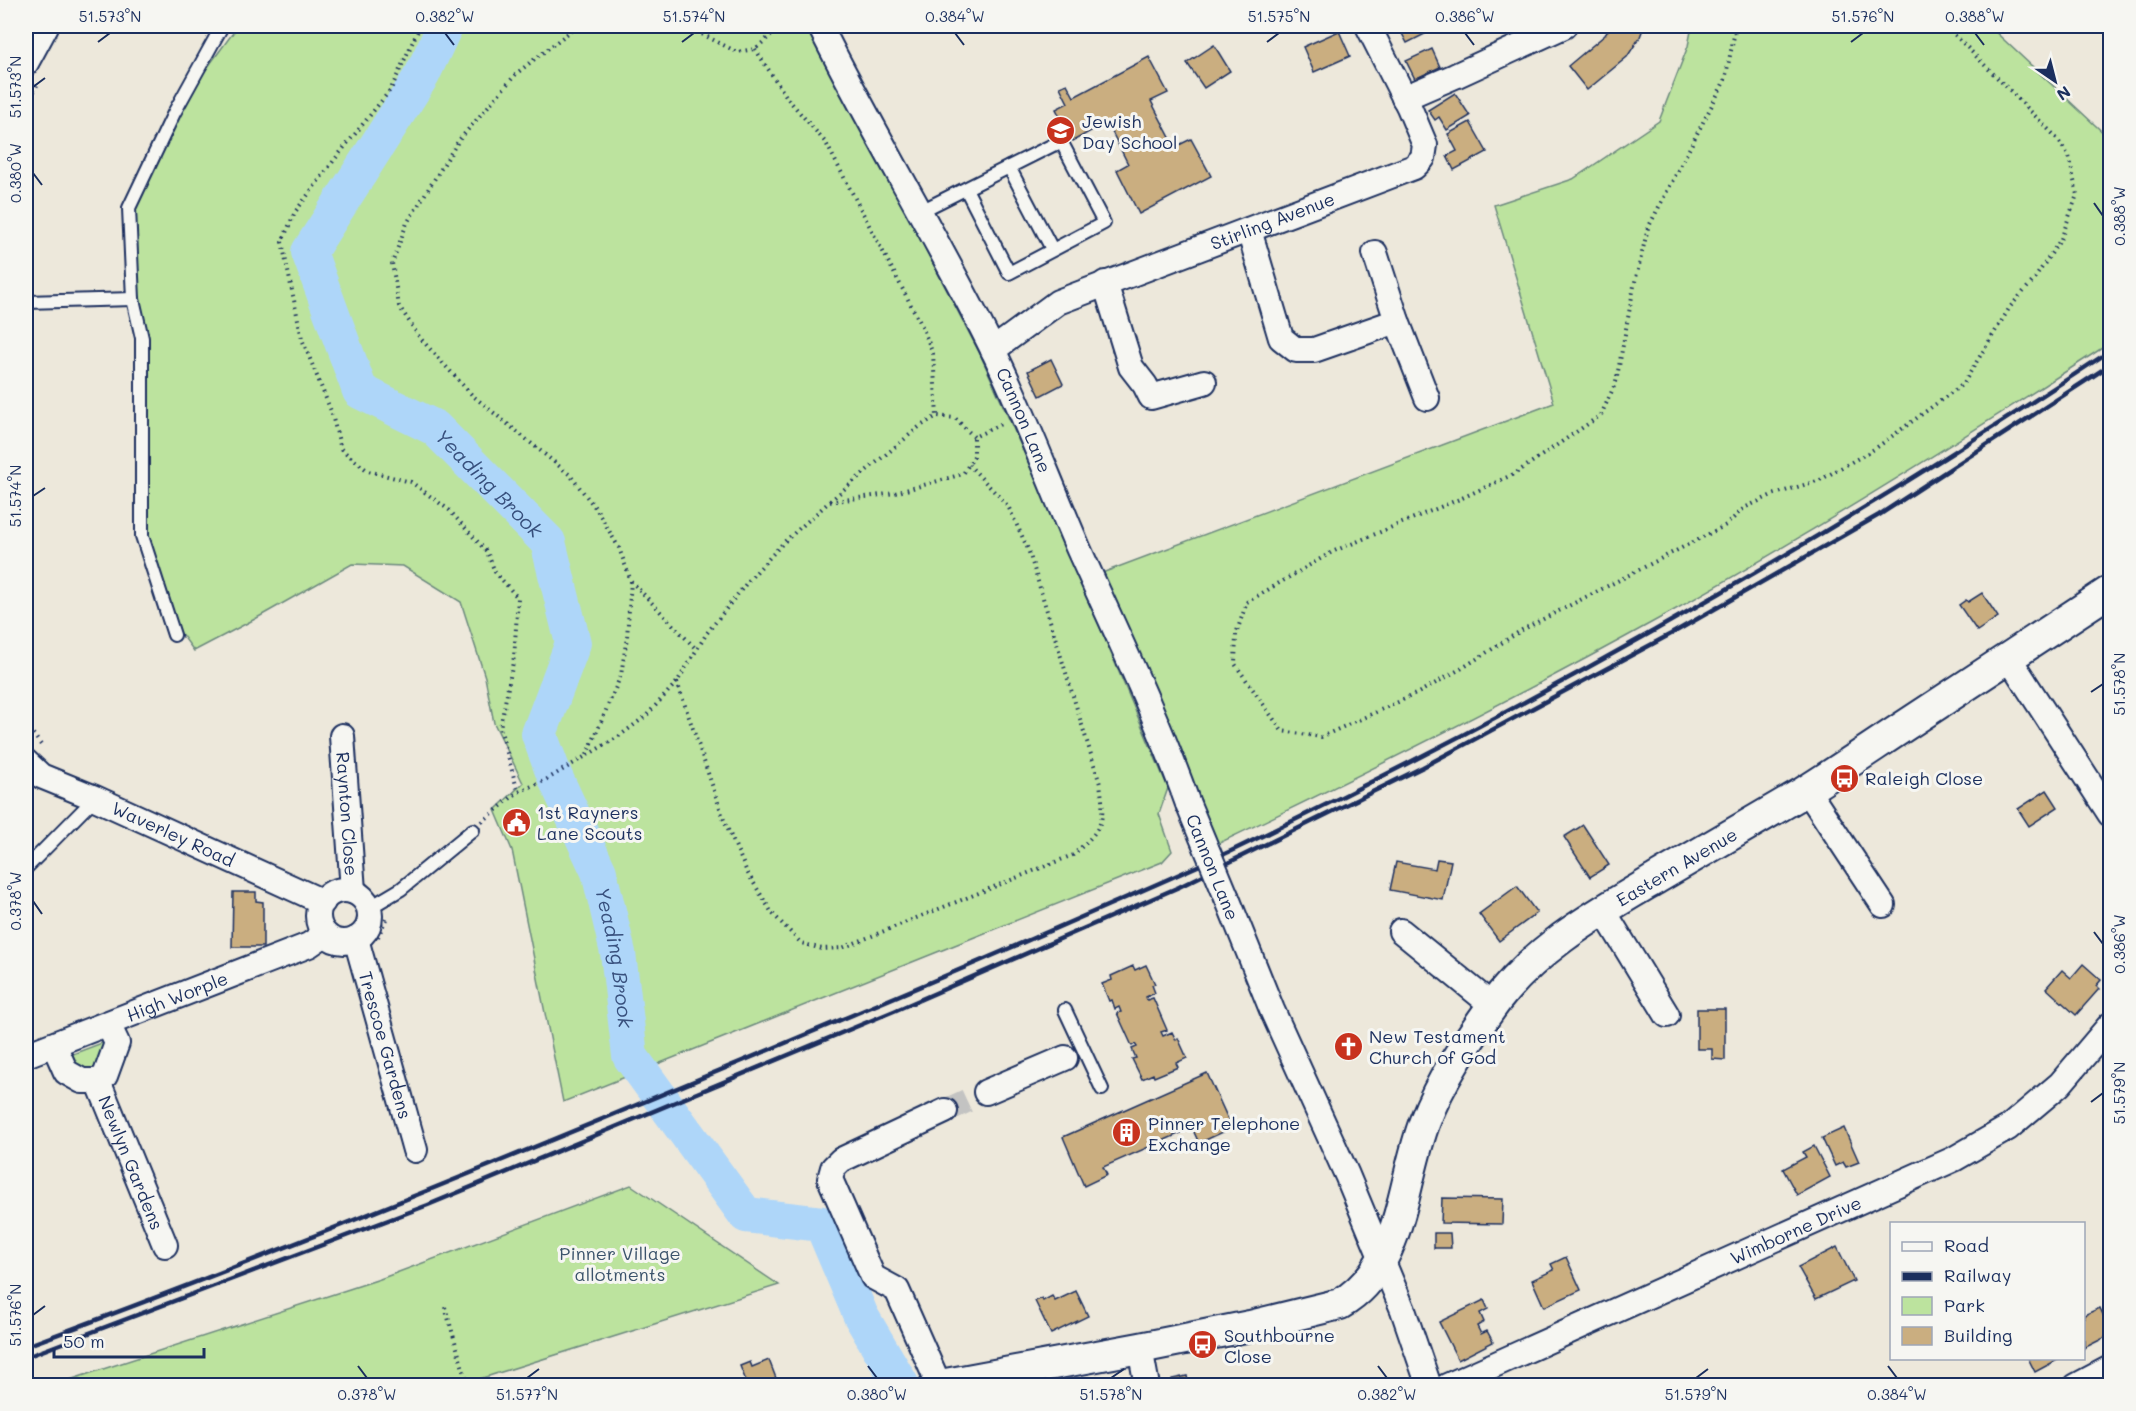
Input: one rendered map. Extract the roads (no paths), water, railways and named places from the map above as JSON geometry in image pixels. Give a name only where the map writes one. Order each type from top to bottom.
[{"type":"street","points":[[26,63],[46,26]]},
{"type":"street","name":"Cannon Lane","points":[[820,26],[921,211],[993,350],[1022,413],[1079,549],[1137,676],[1272,1010],[1347,1175],[1403,1310],[1429,1386]]},
{"type":"street","name":"Stirling Avenue","points":[[993,350],[1058,302],[1414,167],[1423,158],[1425,145],[1368,26]]},
{"type":"street","points":[[1404,98],[1564,26]]},
{"type":"street","points":[[1249,230],[1281,338],[1296,350],[1314,350],[1397,321]]},
{"type":"street","points":[[1375,253],[1397,321],[1427,398]]},
{"type":"street","points":[[1105,283],[1131,367],[1145,384],[1151,397],[1204,382]]},
{"type":"street","name":"Eastern Avenue","points":[[937,1385],[1250,1326],[1340,1304],[1358,1293],[1382,1262],[1397,1222],[1413,1154],[1426,1118],[1460,1053],[1492,1006],[1539,956],[1566,934],[1603,910],[1807,790],[2110,591]]},
{"type":"street","points":[[2009,658],[2110,814]]},
{"type":"street","name":"Raynton Close","points":[[342,736],[361,900]]},
{"type":"street","name":"Waverley Road","points":[[34,754],[41,776],[95,798],[323,902]]},
{"type":"street","points":[[1807,790],[1883,905]]},
{"type":"street","points":[[337,891],[361,900],[371,915],[367,939],[339,942],[325,934],[318,918],[323,902],[337,891]]},
{"type":"street","points":[[1603,910],[1667,1015]]},
{"type":"street","points":[[1401,931],[1492,1006]]},
{"type":"street","name":"High Worple","points":[[26,1055],[309,945],[325,934]]},
{"type":"street","name":"Trescoe Gardens","points":[[367,939],[415,1150]]},
{"type":"street","name":"Newlyn Gardens","points":[[54,1045],[66,1071],[82,1081],[98,1081],[105,1076],[117,1043],[108,1024]]},
{"type":"street","name":"Wimborne Drive","points":[[1447,1386],[1954,1159],[2008,1128],[2052,1091],[2110,1025]]},
{"type":"street","points":[[986,1092],[1074,1054]]},
{"type":"street","name":"Newlyn Gardens","points":[[98,1081],[165,1245]]},
{"type":"street","points":[[937,1385],[897,1290],[873,1277],[830,1179],[833,1168],[841,1161],[945,1111]]},
{"type":"street","points":[[1140,1348],[1147,1386]]},
{"type":"street","points":[[2076,1386],[2110,1368]]},
{"type":"lane","points":[[174,635],[142,536],[142,338],[134,299],[129,208],[174,113],[222,26]]},
{"type":"lane","points":[[921,211],[1055,144],[1063,145],[1104,223],[1009,273],[966,189]]},
{"type":"lane","points":[[1009,167],[1052,249]]},
{"type":"lane","points":[[26,302],[134,299]]},
{"type":"lane","points":[[26,868],[95,798]]},
{"type":"lane","points":[[361,900],[401,889],[473,830]]},
{"type":"lane","points":[[1065,1010],[1074,1054],[1102,1089]]},
{"type":"waterway","name":"Yeading Brook","points":[[445,26],[422,75],[309,252],[360,391],[435,428],[548,542],[573,643],[539,734],[555,777],[599,872],[618,953],[630,1056],[746,1215],[822,1224],[861,1316],[902,1386]]},
{"type":"tunnel","points":[[945,1111],[986,1092]]},
{"type":"railway","points":[[26,1346],[307,1239],[586,1126],[973,964],[1231,851],[1458,738],[1679,616],[1789,553],[1897,487],[2110,351]]},
{"type":"railway","points":[[26,1357],[428,1205],[894,1011],[1179,887],[1423,767],[1671,634],[1879,515],[2110,365]]},
{"type":"place","name":"Jewish Day School","points":[[1061,131]]},
{"type":"place","name":"Raleigh Close","points":[[1844,778]]},
{"type":"place","name":"1st Rayners Lane Scouts","points":[[516,822]]},
{"type":"place","name":"New Testament Church of God","points":[[1348,1046]]},
{"type":"place","name":"Pinner Telephone Exchange","points":[[1127,1133]]},
{"type":"place","name":"Southbourne Close","points":[[1203,1345]]},
{"type":"park label","name":"Pinner Village allotments","points":[[620,1263]]}]
